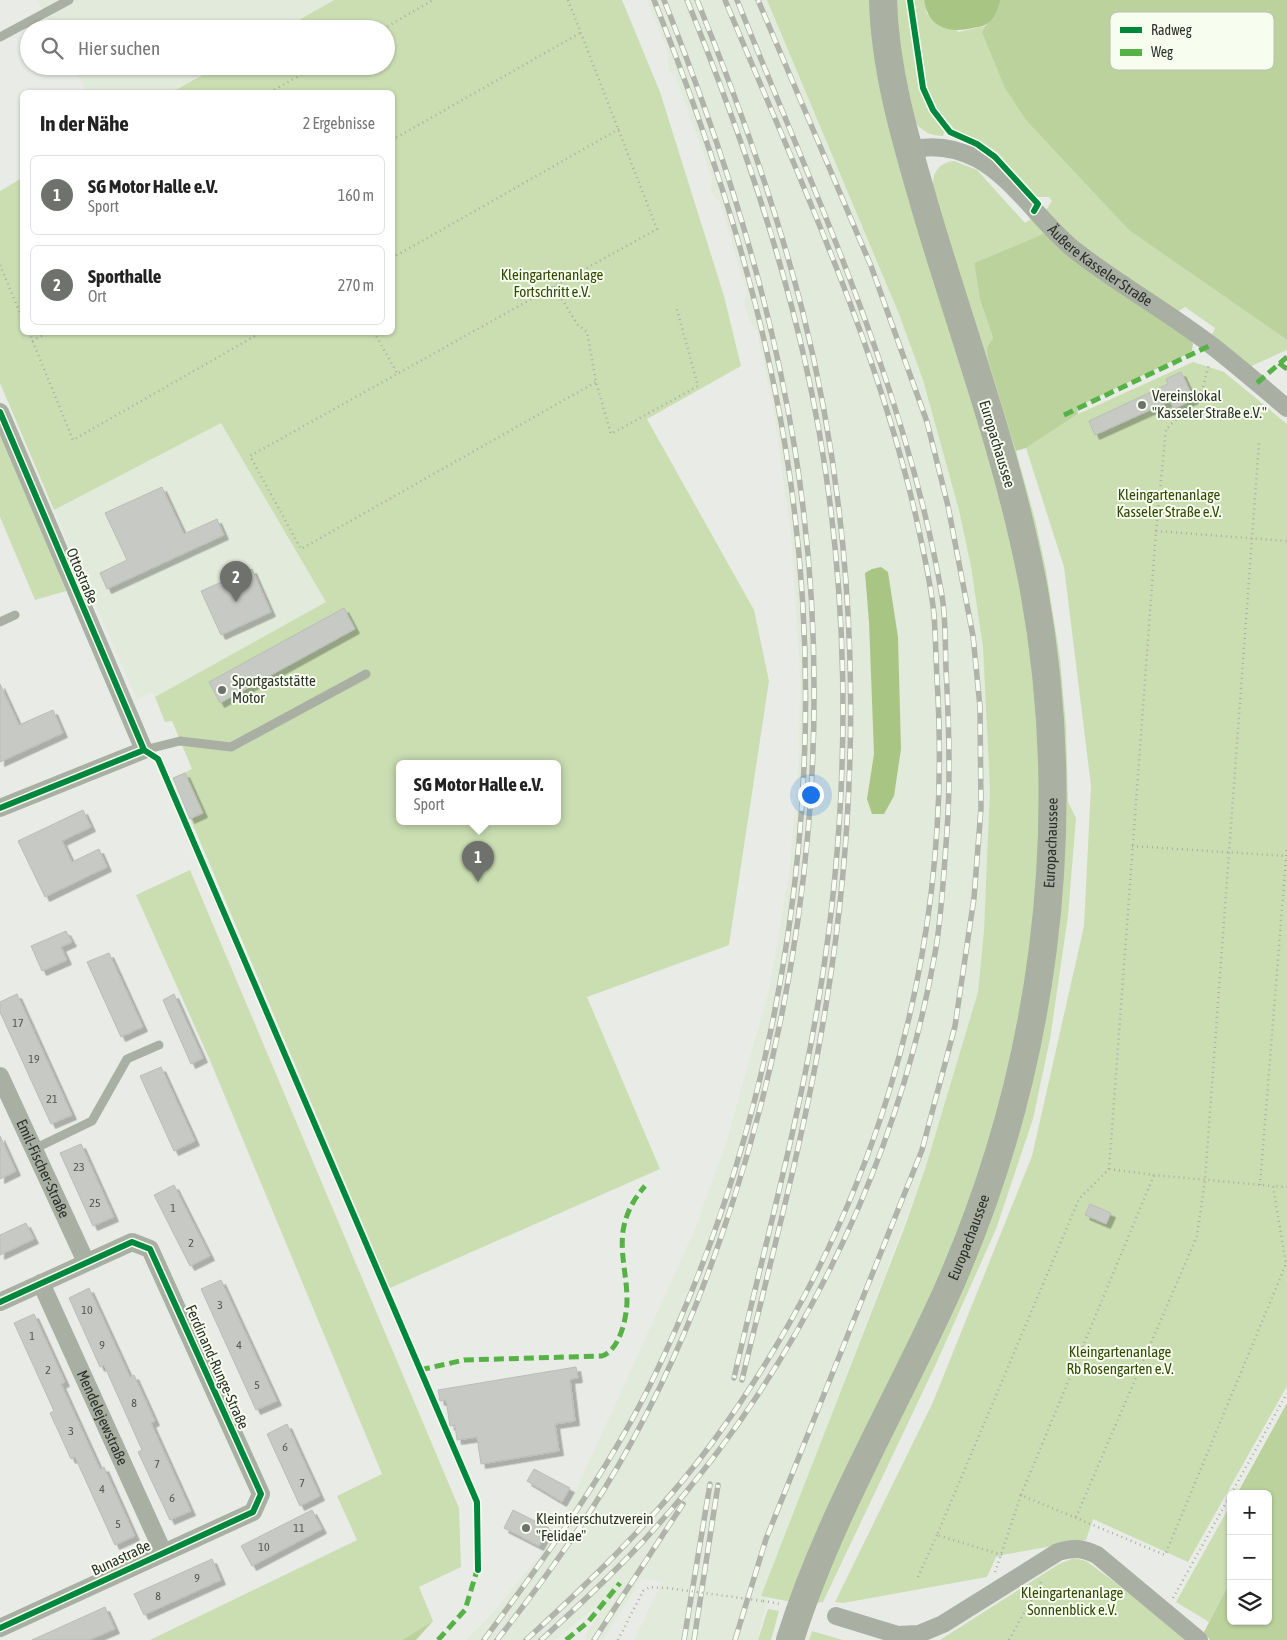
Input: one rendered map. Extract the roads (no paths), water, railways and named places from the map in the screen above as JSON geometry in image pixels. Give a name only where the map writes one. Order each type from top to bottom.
[{"type":"main road","name":"Europachaussee","points":[[790,1640],[825,1545],[938,1310],[981,1209],[1006,1130],[1029,1039],[1048,903],[1053,817],[1051,731],[1047,682],[1033,586],[1008,477],[908,150],[896,104],[882,6]]},
{"type":"street","name":"Äußere Kasseler Straße","points":[[908,150],[936,146],[963,153],[998,173],[1052,230],[1077,252],[1211,345],[1287,408]]},
{"type":"street","name":"Ottostraße","points":[[0,412],[144,750]]},
{"type":"street","points":[[0,808],[144,750]]},
{"type":"street","name":"Emil-Fischer-Straße","points":[[1,1079],[86,1262]]},
{"type":"street","name":"Ferdinand-Runge-Straße","points":[[86,1262],[132,1242],[150,1249],[261,1494],[253,1512]]},
{"type":"street","points":[[0,1302],[86,1262]]},
{"type":"street","name":"Mendelejewstraße","points":[[41,1283],[163,1552]]},
{"type":"street","name":"Bunastraße","points":[[0,1628],[253,1512]]},
{"type":"street","points":[[836,1616],[898,1635],[918,1634],[943,1624],[1047,1559],[1071,1548],[1085,1549],[1097,1555],[1199,1640]]},
{"type":"lane","points":[[30,20],[62,2]]},
{"type":"lane","points":[[0,37],[20,26]]},
{"type":"lane","points":[[0,622],[15,615]]},
{"type":"lane","points":[[144,750],[180,740],[232,747],[366,674]]},
{"type":"lane","points":[[34,1149],[92,1121],[127,1059],[159,1044]]},
{"type":"railway","points":[[484,1640],[551,1548],[614,1452],[650,1385],[698,1276],[737,1163],[767,1046],[789,928],[802,808],[805,688],[800,569],[786,451],[776,393],[749,278],[715,166],[654,0]]},
{"type":"railway","points":[[497,1640],[565,1548],[591,1510],[623,1457],[678,1349],[708,1274],[734,1198],[760,1107],[782,1015],[798,922],[808,828],[814,733],[813,639],[807,544],[795,450],[785,392],[758,278],[742,222],[705,110],[664,0]]},
{"type":"railway","points":[[687,0],[753,176],[781,266],[804,357],[820,436],[832,516],[843,676],[838,838],[819,998],[791,1141],[734,1378]]},
{"type":"railway","points":[[697,0],[755,153],[802,309],[821,394],[835,480],[845,566],[850,653],[850,740],[847,826],[839,913],[827,999],[810,1095],[742,1380]]},
{"type":"railway","points":[[526,1640],[624,1546],[691,1470],[712,1443],[768,1359],[817,1272],[857,1182],[890,1089],[914,994],[931,896],[939,797],[938,696],[933,603],[916,517],[899,450],[879,384],[856,319],[725,0]]},
{"type":"railway","points":[[541,1640],[632,1553],[689,1489],[740,1421],[787,1348],[828,1273],[864,1194],[894,1114],[918,1031],[936,948],[940,919],[948,810],[949,729],[945,623],[942,596],[926,519],[906,443],[882,367],[827,219],[737,0]]},
{"type":"railway","points":[[735,1640],[766,1539],[922,1150],[955,1026],[974,898],[981,808],[980,707],[973,636],[948,506],[927,422],[871,266],[758,0]]},
{"type":"railway","points":[[684,1640],[710,1484]]},
{"type":"railway","points":[[694,1640],[718,1485]]},
{"type":"railway","points":[[594,1640],[683,1504]]},
{"type":"place","name":"Vereinslokal \"Kasseler Straße e.V.\"","points":[[1142,405]]},
{"type":"place","name":"Sporthalle","points":[[236,602]]},
{"type":"place","name":"Sportgaststätte Motor","points":[[222,690]]},
{"type":"place","name":"SG Motor Halle e.V.","points":[[478,882]]},
{"type":"place","name":"Kleintierschutzverein \"Felidae\"","points":[[526,1528]]},
{"type":"park label","name":"Kleingartenanlage Fortschritt e.V.","points":[[552,284]]},
{"type":"park label","name":"Kleingartenanlage Kasseler Straße e.V.","points":[[1169,504]]},
{"type":"park label","name":"Kleingartenanlage Rb Rosengarten e.V.","points":[[1120,1360]]},
{"type":"park label","name":"Kleingartenanlage Sonnenblick e.V.","points":[[1072,1602]]}]
